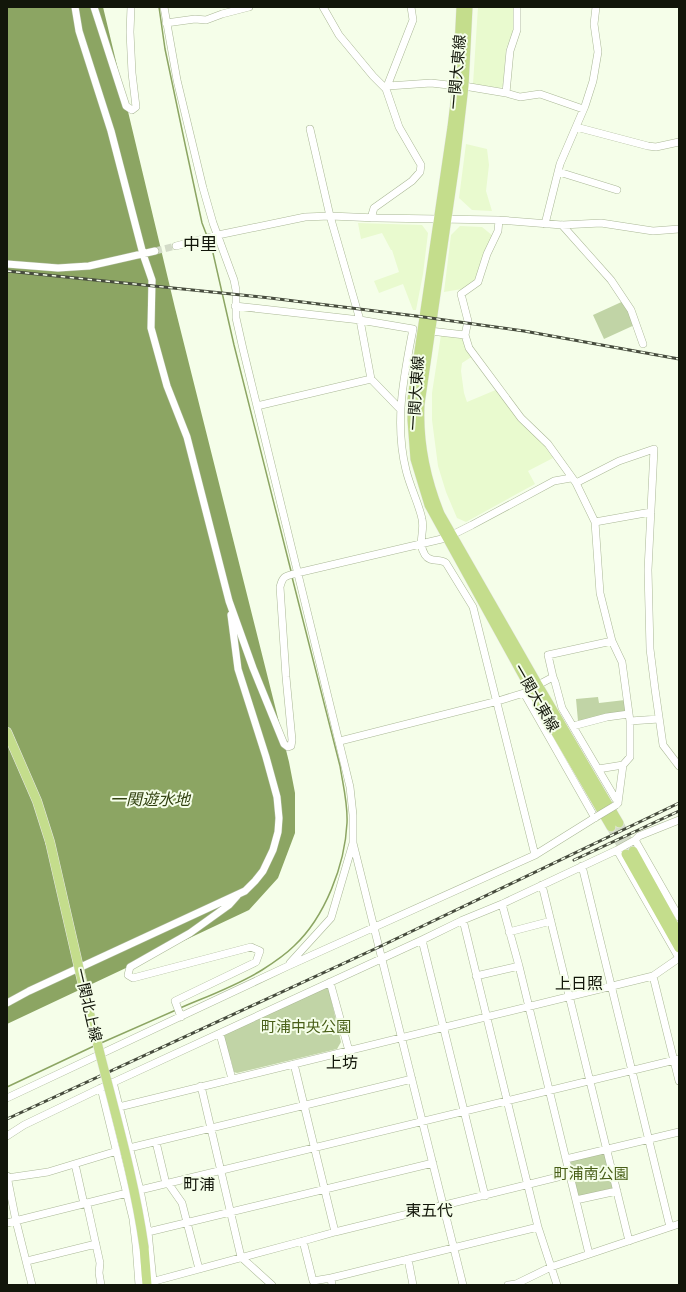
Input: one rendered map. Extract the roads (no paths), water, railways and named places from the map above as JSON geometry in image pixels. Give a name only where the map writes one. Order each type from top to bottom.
[{"type":"main road","name":"一関大東線","points":[[461,7],[461,86]]},
{"type":"main road","name":"一関大東線","points":[[468,7],[461,86],[442,219],[412,399],[415,459],[428,505],[449,536],[531,689],[615,825]]},
{"type":"main road","name":"一関大東線","points":[[442,219],[430,331],[420,404],[419,424],[421,446],[432,495],[449,536]]},
{"type":"main road","name":"一関北上線","points":[[7,732],[37,801],[50,842],[87,1003],[141,1222],[144,1247],[145,1284]]},
{"type":"main road","points":[[679,934],[629,852],[679,948]]},
{"type":"street","points":[[75,7],[78,31],[111,131],[143,254],[152,280],[151,328],[167,386],[187,437],[229,601],[253,668],[284,744],[288,747],[291,746],[292,740],[280,587],[282,579],[296,573],[421,545],[449,536],[523,499],[554,481],[573,481],[619,461],[654,449],[648,570],[650,643],[659,719],[664,746],[679,766]]},
{"type":"street","points":[[94,7],[126,106],[132,110],[136,107],[130,39],[131,7]]},
{"type":"street","points":[[164,7],[177,80],[203,188],[234,280],[236,290],[236,318],[296,573],[340,741],[350,787],[353,815],[353,843],[463,1285]]},
{"type":"street","points":[[166,23],[196,19],[206,20],[249,7]]},
{"type":"street","points":[[323,7],[339,35],[373,76],[387,87],[399,127],[420,165],[420,172],[412,181],[374,208],[371,218]]},
{"type":"street","points":[[387,87],[413,20],[410,7]]},
{"type":"street","points":[[506,93],[510,51],[516,30],[517,7]]},
{"type":"street","points":[[545,224],[560,164],[584,109],[597,61],[598,52],[594,24],[596,7]]},
{"type":"street","points":[[387,87],[431,83],[506,93],[520,97],[540,94],[584,109]]},
{"type":"street","points":[[576,127],[648,146],[656,147],[679,142]]},
{"type":"street","points":[[310,129],[330,216],[360,320],[372,379],[400,409]]},
{"type":"street","points":[[559,172],[617,190]]},
{"type":"street","points":[[176,246],[218,235],[306,217],[330,216],[500,220],[562,226],[601,223],[654,231],[679,229]]},
{"type":"street","points":[[7,1098],[180,1015],[535,855],[617,804],[623,765],[630,757],[630,718],[622,662],[612,641],[600,593],[598,543],[595,522],[573,481],[548,444],[521,418],[470,350],[465,335],[468,321],[461,294],[478,282],[487,254],[498,231],[500,220]]},
{"type":"street","points":[[562,226],[611,280],[631,310],[643,344]]},
{"type":"street","points":[[7,264],[58,268],[89,266],[155,251]]},
{"type":"street","points":[[235,306],[360,320],[413,329],[402,385],[400,409],[405,468],[410,488],[423,523],[421,545],[425,555],[428,558],[431,560],[443,560],[446,563],[473,607],[498,701],[535,855]]},
{"type":"street","points":[[430,331],[465,335]]},
{"type":"street","points":[[257,406],[372,379]]},
{"type":"street","points":[[595,522],[651,512]]},
{"type":"street","points":[[7,1003],[29,991],[245,891],[256,881],[263,871],[273,850],[278,832],[279,818],[277,797],[238,669],[229,601]]},
{"type":"street","points":[[612,641],[548,654],[562,708],[617,804]]},
{"type":"street","points":[[340,741],[498,701],[531,689],[553,677]]},
{"type":"street","points":[[531,689],[596,818]]},
{"type":"street","points":[[573,726],[607,717],[659,719]]},
{"type":"street","points":[[598,769],[623,765]]},
{"type":"street","points":[[7,1136],[24,1125],[114,1082],[422,940],[462,920],[502,904],[617,850],[635,840],[639,836],[679,820]]},
{"type":"street","points":[[635,840],[679,917]]},
{"type":"street","points":[[288,966],[331,918],[353,843]]},
{"type":"street","points":[[119,1107],[653,976],[679,958],[617,850]]},
{"type":"street","points":[[582,866],[670,1226]]},
{"type":"street","points":[[542,885],[629,1240]]},
{"type":"street","points":[[180,1015],[175,1001],[256,962],[260,951],[251,948],[133,978],[128,975],[130,967],[190,933],[230,905],[239,894]]},
{"type":"street","points":[[502,904],[529,1006],[589,1254]]},
{"type":"street","points":[[462,920],[527,1185],[538,1227],[557,1285]]},
{"type":"street","points":[[509,932],[551,921]]},
{"type":"street","points":[[422,940],[485,1196]]},
{"type":"street","points":[[476,976],[519,966]]},
{"type":"street","points":[[653,976],[676,1059],[679,1081]]},
{"type":"street","points":[[330,982],[349,1051]]},
{"type":"street","points":[[220,1034],[232,1079]]},
{"type":"street","points":[[140,1190],[676,1059]]},
{"type":"street","points":[[294,1064],[335,1232]]},
{"type":"street","points":[[32,1285],[7,1177],[48,1172],[117,1151],[412,1079]]},
{"type":"street","points":[[114,1082],[140,1190],[148,1232],[145,1284]]},
{"type":"street","points":[[201,1086],[241,1257],[272,1285]]},
{"type":"street","points":[[102,1088],[127,1193],[136,1245],[145,1284]]},
{"type":"street","points":[[566,1159],[648,1138],[679,1132]]},
{"type":"street","points":[[156,1142],[167,1184],[182,1203],[198,1269]]},
{"type":"street","points":[[148,1232],[433,1163]]},
{"type":"street","points":[[75,1164],[96,1244],[100,1263],[99,1273],[101,1285]]},
{"type":"street","points":[[145,1284],[335,1232],[570,1174]]},
{"type":"street","points":[[576,1200],[617,1190]]},
{"type":"street","points":[[7,1223],[127,1193]]},
{"type":"street","points":[[508,1285],[516,1284],[551,1267],[679,1224]]},
{"type":"street","points":[[303,1242],[313,1281],[331,1282],[408,1259],[538,1227]]},
{"type":"street","points":[[27,1261],[96,1244]]},
{"type":"street","points":[[408,1259],[413,1285]]},
{"type":"water","name":"一関遊水地","points":[[7,7],[103,7],[175,308],[289,762],[295,793],[295,833],[278,878],[249,910],[7,1024]]},
{"type":"waterway","points":[[159,7],[165,49],[202,223],[207,236]]},
{"type":"waterway","points":[[208,239],[213,253],[234,345],[291,571]]},
{"type":"waterway","points":[[180,1008],[252,976],[283,956],[305,934],[315,920],[324,905],[338,873],[347,823],[346,802],[340,766],[292,577]]},
{"type":"waterway","points":[[101,1043],[176,1010]]},
{"type":"waterway","points":[[7,1087],[94,1046]]},
{"type":"tunnel","points":[[155,251],[176,246]]},
{"type":"tunnel","points":[[619,823],[633,851]]},
{"type":"tunnel","points":[[611,827],[626,854]]},
{"type":"railway","points":[[7,271],[270,298],[416,316],[524,331],[679,359]]},
{"type":"railway","points":[[7,1119],[379,947],[679,803]]},
{"type":"railway","points":[[574,860],[679,811]]},
{"type":"district","name":"中里","points":[[200,244]]},
{"type":"district","name":"上日照","points":[[579,983]]},
{"type":"district","name":"上坊","points":[[342,1062]]},
{"type":"district","name":"町浦","points":[[199,1184]]},
{"type":"district","name":"東五代","points":[[429,1210]]},
{"type":"park label","name":"町浦中央公園","points":[[306,1027]]},
{"type":"park label","name":"町浦南公園","points":[[591,1174]]}]
